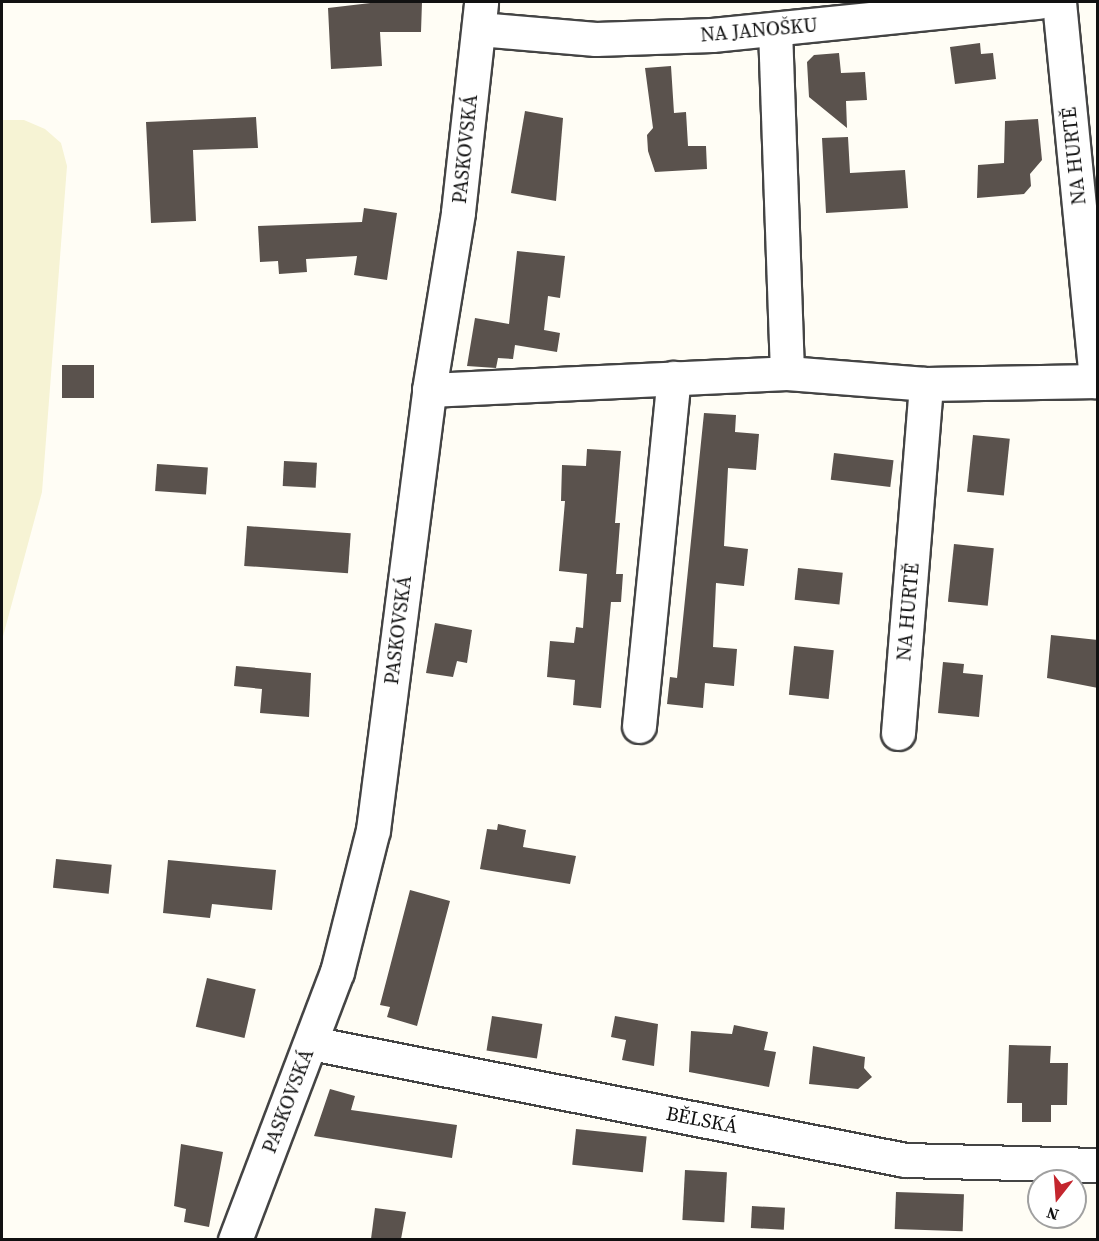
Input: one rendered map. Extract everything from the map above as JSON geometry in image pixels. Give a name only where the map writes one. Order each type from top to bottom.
[{"type":"street","name":"NA JANOŠKU","points":[[480,15],[596,39],[775,29],[1038,2]]},
{"type":"street","name":"NA HURTĚ","points":[[429,390],[787,373],[926,384],[1097,381],[1059,2]]},
{"type":"street","name":"PASKOVSKÁ","points":[[235,1239],[311,1043],[356,909],[373,830],[429,390],[458,212],[480,15]]},
{"type":"street","points":[[775,29],[787,373]]},
{"type":"street","points":[[639,726],[674,378]]},
{"type":"street","name":"NA HURTĚ","points":[[898,733],[926,384]]},
{"type":"street","name":"BĚLSKÁ","points":[[311,1043],[905,1160],[1098,1165]]},
{"type":"shaded area","points":[[2,120],[24,120],[45,129],[61,143],[67,166],[42,492],[2,640]]},
{"type":"building","points":[[379,2],[422,2],[421,32],[380,32],[382,66],[331,69],[328,8]]},
{"type":"building","points":[[980,43],[981,54],[993,53],[996,79],[955,84],[950,47]]},
{"type":"building","points":[[839,53],[841,73],[865,72],[867,100],[846,101],[847,128],[809,97],[807,62],[814,55]]},
{"type":"building","points":[[671,66],[674,113],[686,112],[688,146],[706,146],[707,169],[655,172],[648,151],[647,135],[653,128],[645,68]]},
{"type":"building","points":[[525,111],[563,118],[556,201],[511,193]]},
{"type":"building","points":[[256,117],[258,148],[193,150],[196,221],[151,223],[146,122]]},
{"type":"building","points":[[1038,119],[1042,160],[1030,174],[1031,186],[1024,194],[977,198],[978,165],[1004,163],[1005,121]]},
{"type":"building","points":[[848,137],[850,173],[905,170],[908,208],[826,213],[822,138]]},
{"type":"building","points":[[364,208],[397,213],[387,280],[354,275],[357,256],[306,259],[307,272],[279,274],[278,261],[260,262],[258,226],[362,222]]},
{"type":"building","points":[[517,251],[565,256],[560,298],[548,296],[544,330],[560,333],[557,352],[515,345],[513,359],[498,358],[496,368],[467,366],[475,318],[509,324]]},
{"type":"building","points":[[62,365],[94,365],[94,398],[62,398]]},
{"type":"building","points":[[704,413],[736,415],[735,432],[759,434],[756,470],[728,468],[724,546],[748,549],[744,586],[716,583],[713,647],[737,649],[734,686],[705,683],[703,708],[667,704],[670,677],[677,678]]},
{"type":"building","points":[[973,435],[1010,439],[1004,496],[967,492]]},
{"type":"building","points":[[587,449],[621,451],[615,523],[620,523],[616,574],[623,574],[621,602],[611,602],[601,708],[573,705],[575,680],[547,677],[550,641],[574,643],[576,627],[583,628],[587,574],[559,571],[565,501],[561,501],[562,465],[586,466]]},
{"type":"building","points":[[834,453],[894,460],[890,487],[831,480]]},
{"type":"building","points":[[284,461],[317,463],[316,488],[283,486]]},
{"type":"building","points":[[157,464],[208,468],[206,494],[155,491]]},
{"type":"building","points":[[247,526],[351,533],[348,573],[244,566]]},
{"type":"building","points":[[954,544],[994,548],[988,606],[948,602]]},
{"type":"building","points":[[798,568],[843,573],[839,605],[795,600]]},
{"type":"building","points":[[435,623],[472,630],[467,663],[457,661],[453,677],[426,673]]},
{"type":"building","points":[[1051,635],[1098,640],[1098,688],[1047,678]]},
{"type":"building","points":[[794,646],[834,650],[829,699],[789,695]]},
{"type":"building","points":[[943,662],[964,664],[963,673],[983,675],[979,717],[938,713]]},
{"type":"building","points":[[236,666],[311,673],[309,717],[260,713],[262,689],[234,686]]},
{"type":"building","points":[[498,824],[526,830],[523,847],[576,856],[570,884],[480,869],[487,829],[497,830]]},
{"type":"building","points":[[56,859],[112,865],[109,894],[53,888]]},
{"type":"building","points":[[168,860],[276,870],[272,910],[212,904],[210,918],[163,913]]},
{"type":"building","points":[[410,890],[450,901],[417,1026],[387,1017],[390,1007],[380,1005]]},
{"type":"building","points":[[207,978],[256,989],[244,1038],[196,1027]]},
{"type":"building","points":[[492,1016],[542,1024],[537,1059],[487,1051]]},
{"type":"building","points":[[615,1016],[658,1024],[654,1066],[622,1060],[626,1040],[611,1037]]},
{"type":"building","points":[[734,1025],[768,1032],[764,1050],[776,1052],[769,1087],[689,1072],[691,1031],[732,1034]]},
{"type":"building","points":[[1009,1045],[1051,1046],[1050,1063],[1068,1063],[1067,1105],[1051,1105],[1051,1122],[1022,1122],[1022,1103],[1007,1103]]},
{"type":"building","points":[[813,1046],[865,1057],[864,1068],[872,1077],[858,1089],[809,1084]]},
{"type":"building","points":[[330,1089],[355,1096],[351,1110],[457,1125],[452,1158],[314,1136]]},
{"type":"building","points":[[576,1129],[647,1136],[643,1172],[572,1165]]},
{"type":"building","points":[[181,1144],[223,1152],[209,1227],[184,1222],[186,1209],[174,1206]]},
{"type":"building","points":[[685,1170],[727,1172],[724,1222],[682,1220]]},
{"type":"building","points":[[896,1192],[964,1194],[963,1231],[895,1229]]},
{"type":"building","points":[[752,1206],[785,1208],[784,1230],[751,1228]]},
{"type":"building","points":[[375,1208],[406,1212],[401,1239],[371,1239]]}]
